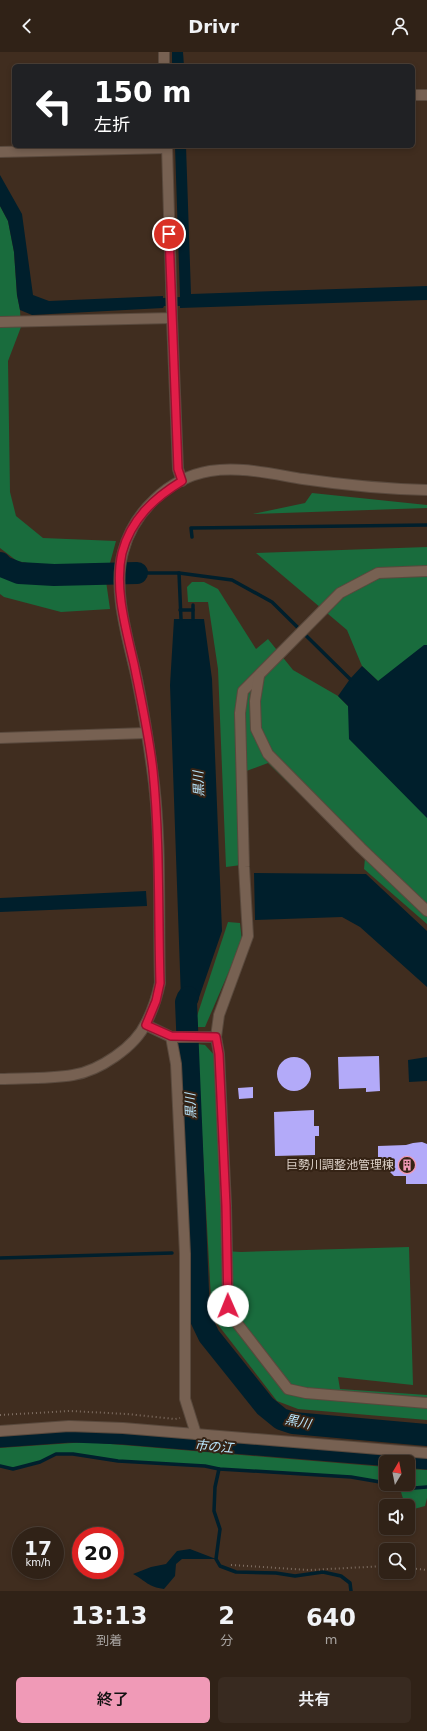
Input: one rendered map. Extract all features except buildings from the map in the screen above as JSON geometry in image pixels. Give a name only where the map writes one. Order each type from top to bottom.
[{"type":"street","points":[[164,52],[164,64]]},
{"type":"street","points":[[415,95],[427,95]]},
{"type":"street","points":[[0,152],[134,148]]},
{"type":"street","points":[[167,148],[178,469],[182,481]]},
{"type":"street","points":[[0,322],[172,314]]},
{"type":"street","points":[[0,1079],[75,1075],[96,1068],[128,1046],[146,1025],[156,1001],[160,983],[157,838],[153,770],[122,608],[120,586],[122,553],[131,532],[147,506],[162,493],[182,481],[209,471],[241,470],[385,489],[427,490]]},
{"type":"street","points":[[427,571],[378,573],[340,593],[243,691],[240,712],[244,867],[248,936],[219,1015],[216,1037],[219,1054],[230,1206],[228,1306],[233,1318],[288,1389],[306,1393],[427,1402]]},
{"type":"street","points":[[259,676],[255,701],[256,729],[268,754],[361,848],[427,910]]},
{"type":"street","points":[[0,738],[146,733]]},
{"type":"street","points":[[146,1025],[171,1036],[216,1037]]},
{"type":"street","points":[[171,1036],[176,1064],[184,1254],[185,1399],[189,1416],[196,1434]]},
{"type":"street","points":[[0,1431],[69,1426],[123,1428],[427,1453]]},
{"type":"path","points":[[0,1416],[70,1411],[127,1414],[175,1419],[189,1416]]},
{"type":"path","points":[[231,1565],[309,1570],[379,1566]]},
{"type":"path","points":[[415,1569],[427,1570]]},
{"type":"green space","points":[[0,206],[8,221],[14,252],[21,327],[8,361],[10,492],[16,516],[43,538],[116,541],[110,563],[43,566],[17,561],[0,548]]},
{"type":"green space","points":[[312,493],[427,505],[427,508],[253,514],[305,503]]},
{"type":"green space","points":[[427,547],[427,924],[364,869],[365,858],[268,763],[238,774],[241,865],[226,867],[218,669],[208,602],[188,602],[187,587],[192,582],[204,582],[218,589],[256,649],[268,639],[293,670],[338,696],[348,706],[378,681],[362,666],[347,630],[256,553]]},
{"type":"green space","points":[[0,568],[12,574],[38,581],[106,581],[110,609],[61,612],[4,597],[0,594]]},
{"type":"green space","points":[[228,922],[240,923],[242,941],[205,1027],[198,1027],[197,1016]]},
{"type":"green space","points":[[197,1044],[205,1045],[217,1058],[224,1251],[241,1252],[409,1247],[413,1385],[338,1377],[340,1389],[427,1395],[427,1420],[298,1409],[277,1401],[212,1317]]},
{"type":"green space","points":[[87,1442],[379,1466],[379,1482],[351,1477],[118,1461],[73,1454],[56,1454],[40,1462],[13,1469],[0,1466],[0,1448]]},
{"type":"green space","points":[[415,1469],[427,1470],[427,1498],[425,1506],[415,1509],[415,1499],[403,1499],[401,1492],[415,1491]]},
{"type":"water","points":[[172,52],[183,52],[184,64],[172,64]]},
{"type":"water","points":[[175,148],[186,148],[191,294],[427,286],[427,300],[180,308],[180,306],[164,306],[163,308],[32,315],[20,310],[17,295],[14,252],[8,221],[0,206],[0,175],[22,214],[33,295],[49,301],[163,296],[163,298],[180,297]]},
{"type":"water","points":[[174,619],[204,619],[212,679],[222,931],[193,1015],[193,1025],[182,1028],[170,685]]},
{"type":"water","points":[[424,645],[427,645],[427,818],[349,739],[348,706],[338,696],[350,679],[362,666],[378,681]]},
{"type":"water","points":[[254,873],[366,874],[427,931],[427,987],[360,927],[342,917],[255,920]]},
{"type":"water","points":[[146,891],[147,906],[0,912],[0,898]]},
{"type":"water","points":[[427,1057],[427,1081],[409,1082],[408,1060]]},
{"type":"water","points":[[190,1549],[216,1559],[182,1559],[176,1564],[175,1576],[164,1589],[151,1585],[133,1574],[151,1567],[166,1564],[177,1551]]},
{"type":"waterway","points":[[192,537],[191,528],[427,525]]},
{"type":"waterway","name":"黒川","points":[[0,563],[4,567],[19,573],[54,575],[137,573]]},
{"type":"waterway","points":[[137,573],[179,573],[181,619]]},
{"type":"waterway","points":[[179,573],[232,580],[272,602],[350,679]]},
{"type":"waterway","points":[[193,605],[193,619]]},
{"type":"waterway","points":[[180,610],[193,610]]},
{"type":"waterway","name":"黒川","points":[[188,997],[186,1002],[199,1315],[209,1336],[265,1406],[281,1419],[293,1423],[427,1435]]},
{"type":"waterway","points":[[0,1258],[172,1253]]},
{"type":"waterway","name":"市の江","points":[[0,1441],[71,1436],[123,1438],[427,1463]]},
{"type":"waterway","points":[[0,1466],[13,1469],[40,1462],[56,1454],[73,1454],[118,1461],[351,1477],[379,1482]]},
{"type":"waterway","points":[[219,1469],[215,1487],[214,1511],[220,1529],[216,1559],[220,1566],[236,1572],[276,1573],[295,1576],[323,1572],[341,1576],[350,1583],[351,1591]]},
{"type":"waterway","points":[[415,1488],[427,1487]]},
{"type":"place","name":"巨勢川調整池管理棟","points":[[407,1165]]},
{"type":"route","points":[[169,234],[178,469],[182,481],[162,493],[147,506],[131,532],[122,553],[120,586],[122,608],[153,770],[157,838],[160,983],[156,1001],[146,1025],[171,1036],[216,1037],[219,1054],[226,1191],[228,1306]]}]
